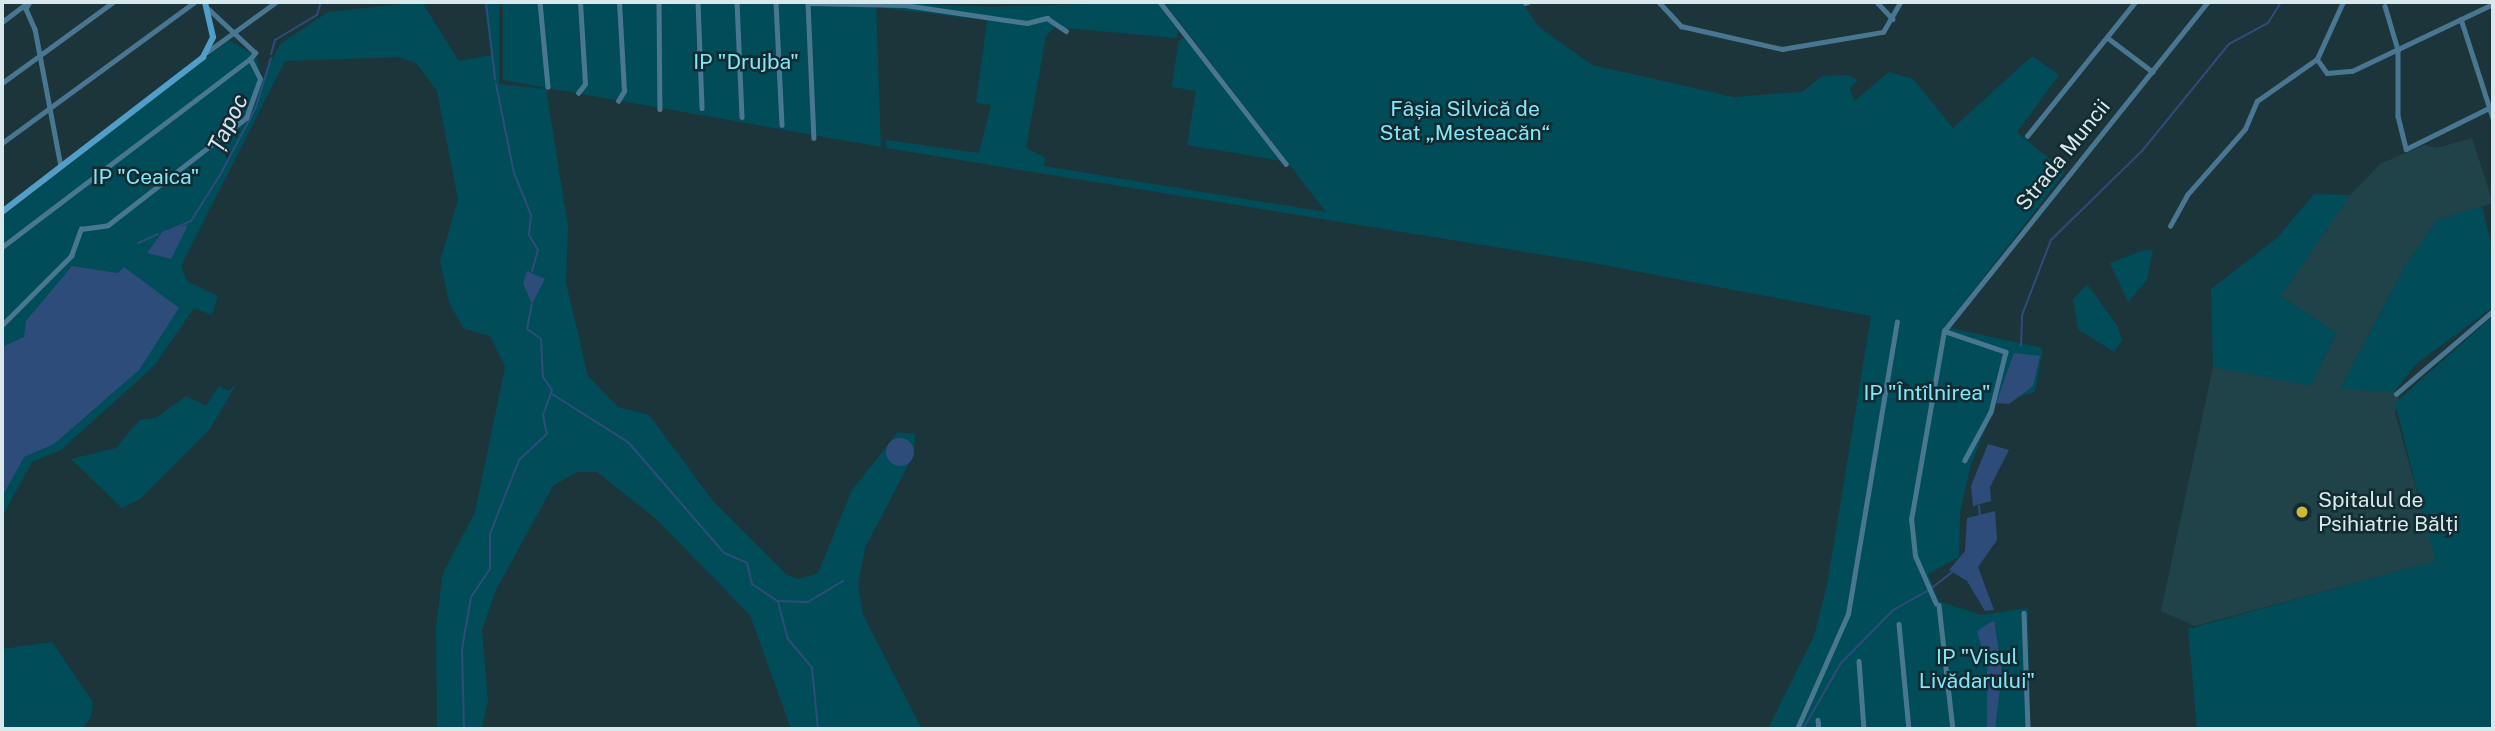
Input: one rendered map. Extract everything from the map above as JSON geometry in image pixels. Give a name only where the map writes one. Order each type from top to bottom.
[{"type":"street","points":[[2,22],[29,2]]},
{"type":"street","points":[[29,2],[26,9],[40,55],[61,167]]},
{"type":"street","points":[[2,83],[113,2]]},
{"type":"street","points":[[2,143],[195,2]]},
{"type":"street","points":[[2,212],[207,52],[276,2]]},
{"type":"street","points":[[540,2],[548,87]]},
{"type":"street","points":[[578,93],[585,84],[580,2]]},
{"type":"street","points":[[618,101],[624,91],[619,2]]},
{"type":"street","points":[[659,2],[660,109]]},
{"type":"street","points":[[698,2],[702,108]]},
{"type":"street","points":[[737,2],[742,117]]},
{"type":"street","points":[[776,2],[782,125]]},
{"type":"street","points":[[1160,2],[1286,164]]},
{"type":"street","points":[[1659,2],[1676,24],[1772,48],[1883,33],[1894,19],[1900,2]]},
{"type":"street","points":[[1877,2],[1894,19]]},
{"type":"street","points":[[2026,136],[2135,2]]},
{"type":"street","name":"Strada Muncii","points":[[1944,331],[2208,2]]},
{"type":"street","points":[[2170,226],[2188,195],[2245,129],[2257,101],[2317,59],[2343,2]]},
{"type":"street","points":[[814,138],[808,3],[878,3],[1027,23],[1047,18],[1066,31]]},
{"type":"street","points":[[2317,59],[2323,71],[2343,73],[2493,4]]},
{"type":"street","points":[[2,247],[250,59],[255,53],[231,35],[206,5]]},
{"type":"street","points":[[206,5],[214,33],[207,52]]},
{"type":"street","points":[[2385,6],[2398,50],[2398,116],[2406,149],[2492,105]]},
{"type":"street","points":[[2461,19],[2492,105],[2493,118]]},
{"type":"street","points":[[2108,38],[2152,72]]},
{"type":"street","points":[[2,324],[71,256],[81,229],[108,225],[246,118],[260,79],[250,59]]},
{"type":"street","points":[[2396,394],[2493,311]]},
{"type":"street","points":[[1797,729],[1848,614],[1897,322]]},
{"type":"street","points":[[1953,729],[1938,605],[1916,556],[1911,520],[1944,331],[2006,352],[1991,412],[1965,460]]},
{"type":"street","points":[[2025,613],[2028,729]]},
{"type":"street","points":[[1899,625],[1909,729]]},
{"type":"street","points":[[1859,662],[1864,729]]},
{"type":"street","points":[[1818,720],[1819,729]]},
{"type":"shaded area","name":"Spitalul de Psihiatrie Bălți","points":[[2472,138],[2493,203],[2437,220],[2405,266],[2340,389],[2392,389],[2399,396],[2395,413],[2436,561],[2195,626],[2161,611],[2213,367],[2311,385],[2337,333],[2281,296],[2341,205],[2380,164],[2424,145],[2437,148]]},
{"type":"shaded area","points":[[188,225],[171,259],[147,253],[163,231]]},
{"type":"shaded area","points":[[72,266],[118,273],[124,267],[179,308],[139,370],[54,444],[24,457],[2,497],[2,347],[24,337],[26,321]]},
{"type":"shaded area","points":[[527,271],[545,279],[532,304],[523,283]]},
{"type":"shaded area","points":[[2014,353],[2040,356],[2033,386],[2009,404],[1996,403]]},
{"type":"shaded area","points":[[900,438],[910,442],[914,452],[910,462],[900,466],[890,462],[886,452],[890,442]]},
{"type":"shaded area","points":[[1988,444],[2009,450],[1990,487],[1991,501],[1973,506],[1971,486]]},
{"type":"shaded area","points":[[1995,511],[1997,540],[1978,567],[1994,610],[1985,611],[1967,581],[1949,570],[1965,551],[1967,518]]},
{"type":"shaded area","points":[[1994,620],[2002,672],[1995,729],[1987,729],[1987,667],[1977,631]]},
{"type":"green space","name":"IP \"Ceaica\"","points":[[422,2],[459,61],[491,55],[484,2],[499,2],[499,84],[546,89],[568,226],[566,283],[588,376],[618,407],[649,415],[713,501],[786,574],[798,579],[818,573],[852,490],[898,432],[915,434],[914,454],[865,548],[858,585],[863,615],[922,729],[791,729],[750,615],[655,518],[597,472],[577,472],[553,486],[496,590],[482,630],[488,700],[482,729],[437,729],[436,627],[443,573],[475,512],[505,367],[490,336],[463,328],[449,302],[440,261],[458,200],[437,91],[416,63],[399,57],[285,61],[181,266],[188,282],[218,296],[212,315],[194,308],[154,366],[61,450],[32,462],[2,517],[2,217],[229,40],[256,56],[262,81],[280,44],[328,12]]},
{"type":"green space","name":"IP \"Drujba\"","points":[[503,2],[876,2],[881,147],[503,80]]},
{"type":"green space","name":"Fâșia Silvică de Stat „Mesteacăn“","points":[[881,2],[990,7],[1158,2],[1178,27],[1177,38],[1055,27],[1046,36],[1026,148],[1045,158],[1044,166],[1326,212],[1164,2],[1522,2],[1538,26],[1592,65],[1734,97],[1802,92],[1823,76],[1847,75],[1858,80],[1850,88],[1854,101],[1889,72],[1913,79],[1953,128],[2032,56],[2059,75],[2017,132],[2065,172],[1945,327],[2043,348],[2035,392],[1996,403],[1971,464],[1960,513],[1959,557],[1928,574],[1939,601],[1981,615],[2028,608],[2030,729],[1768,729],[1814,636],[1827,585],[1871,316],[1593,263],[886,148],[886,140],[979,153],[991,105],[976,103],[987,20],[882,8]]},
{"type":"green space","points":[[1185,37],[1282,161],[1187,145],[1196,91],[1172,87],[1178,42]]},
{"type":"green space","points":[[2314,194],[2350,195],[2281,296],[2337,333],[2311,386],[2213,367],[2211,289],[2277,238]]},
{"type":"green space","points":[[2482,206],[2493,252],[2493,307],[2415,365],[2394,392],[2340,389],[2405,266],[2437,220]]},
{"type":"green space","points":[[2144,250],[2153,250],[2147,280],[2128,302],[2110,263]]},
{"type":"green space","points":[[2087,284],[2118,327],[2122,340],[2114,352],[2078,329],[2073,299]]},
{"type":"green space","points":[[2493,316],[2493,729],[2197,729],[2188,629],[2435,561],[2395,403]]},
{"type":"green space","points":[[237,383],[210,429],[140,499],[122,508],[71,459],[116,448],[139,420],[156,418],[186,396],[206,406],[219,386],[229,391]]},
{"type":"green space","points":[[52,642],[93,702],[91,717],[82,729],[2,729],[2,649]]},
{"type":"waterway","name":"Țapoc","points":[[271,54],[275,40],[317,15],[321,2]]},
{"type":"waterway","points":[[486,2],[495,79]]},
{"type":"waterway","points":[[2021,346],[2022,315],[2051,240],[2142,151],[2229,44],[2268,23],[2281,2]]},
{"type":"waterway","name":"Țapoc","points":[[170,230],[191,221],[220,175],[256,107],[271,58]]},
{"type":"waterway","points":[[496,84],[514,173],[531,215],[529,235],[538,250],[532,271]]},
{"type":"waterway","name":"Țapoc","points":[[138,243],[158,234]]},
{"type":"waterway","points":[[464,729],[462,649],[471,597],[490,569],[490,534],[519,460],[547,434],[543,415],[552,390],[543,377],[541,339],[527,329],[532,304]]},
{"type":"waterway","points":[[552,394],[628,442],[724,553],[747,563],[752,584],[777,601],[808,602],[843,581]]},
{"type":"waterway","points":[[1979,506],[1980,515]]},
{"type":"waterway","points":[[1933,587],[1952,572]]},
{"type":"waterway","points":[[1803,729],[1841,663],[1893,610],[1927,591]]},
{"type":"waterway","points":[[778,602],[788,639],[812,668],[818,729]]},
{"type":"place","name":"Spitalul de Psihiatrie Bălți","points":[[2302,512]]},
{"type":"park label","name":"IP \"Întîlnirea\"","points":[[1927,393]]},
{"type":"park label","name":"IP \"Visul Livădarului\"","points":[[1977,669]]}]
